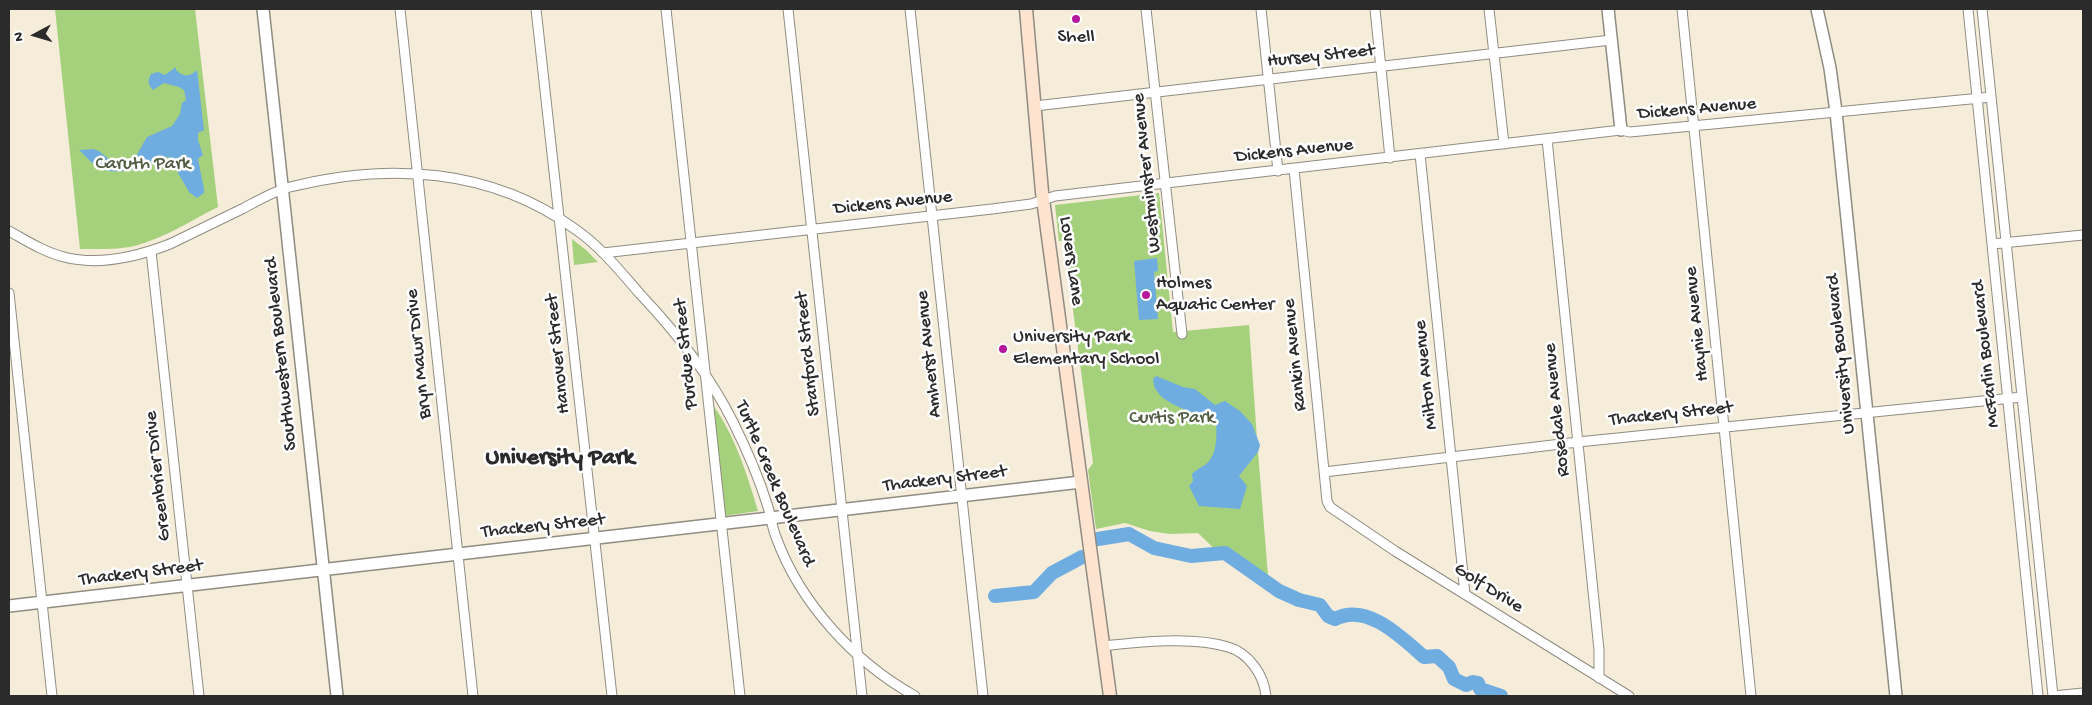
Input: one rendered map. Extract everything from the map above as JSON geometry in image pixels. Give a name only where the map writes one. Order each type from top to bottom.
[{"type":"main road","name":"Lovers Lane","points":[[1026,9],[1043,200],[1110,696]]},
{"type":"street","name":"Southwestern Boulevard","points":[[263,9],[336,696]]},
{"type":"street","name":"Bryn Mawr Drive","points":[[400,9],[473,696]]},
{"type":"street","name":"Hanover Street","points":[[536,9],[612,696]]},
{"type":"street","name":"Purdue Street","points":[[666,9],[740,696]]},
{"type":"street","name":"Stanford Street","points":[[788,9],[862,696]]},
{"type":"street","name":"Amherst Avenue","points":[[910,9],[983,696]]},
{"type":"street","name":"Westminster Avenue","points":[[1146,9],[1182,334]]},
{"type":"street","points":[[1261,9],[1278,171]]},
{"type":"street","points":[[1375,9],[1390,158]]},
{"type":"street","points":[[1489,9],[1504,144]]},
{"type":"street","points":[[1608,9],[1621,130]]},
{"type":"street","name":"Haynie Avenue","points":[[1682,9],[1752,696]]},
{"type":"street","name":"University Boulevard","points":[[1817,9],[1830,68],[1836,112],[1896,696]]},
{"type":"street","name":"McFarlin Boulevard","points":[[1968,9],[2038,696]]},
{"type":"street","name":"McFarlin Boulevard","points":[[1982,9],[2053,696]]},
{"type":"street","name":"Hursey Street","points":[[1035,106],[1612,40]]},
{"type":"street","name":"Dickens Avenue","points":[[603,253],[932,216],[1031,204],[1055,196],[1621,130],[1630,132],[1694,127],[1991,98]]},
{"type":"street","name":"Rosedale Avenue","points":[[1547,139],[1599,650],[1599,678]]},
{"type":"street","name":"Milton Avenue","points":[[1420,154],[1465,594]]},
{"type":"street","name":"Rankin Avenue","points":[[1294,169],[1327,501],[1330,508]]},
{"type":"street","name":"Turtle Creek Boulevard","points":[[9,231],[49,252],[81,260],[102,260],[151,251],[282,190],[348,175],[392,172],[418,173],[466,180],[488,186],[537,207],[576,229],[603,253],[690,350],[726,408],[747,451],[784,556],[798,580],[833,630],[857,655],[882,675],[915,696]]},
{"type":"street","points":[[1992,244],[2083,235]]},
{"type":"street","name":"Greenbrier Drive","points":[[151,251],[199,696]]},
{"type":"street","points":[[9,293],[52,696]]},
{"type":"street","name":"Thackery Street","points":[[1324,472],[1578,442],[2022,396]]},
{"type":"street","name":"Thackery Street","points":[[9,606],[1081,482]]},
{"type":"street","name":"Golf Drive","points":[[1330,508],[1629,696]]},
{"type":"street","points":[[1103,646],[1178,642],[1228,647],[1244,656],[1257,671],[1263,681],[1266,696]]},
{"type":"street","points":[[2053,696],[2083,693]]},
{"type":"green space","name":"Caruth Park","points":[[55,9],[195,9],[218,207],[148,242],[131,247],[80,249]]},
{"type":"green space","name":"Curtis Park","points":[[1159,193],[1173,332],[1249,325],[1257,439],[1260,445],[1258,452],[1269,588],[1227,561],[1198,533],[1170,534],[1150,531],[1125,523],[1096,529],[1088,470],[1093,463],[1064,241],[1059,241],[1055,205]]},
{"type":"green space","points":[[572,239],[586,250],[598,262],[574,265]]},
{"type":"green space","points":[[713,405],[734,442],[745,469],[758,511],[724,516]]},
{"type":"water","points":[[176,67],[176,70],[184,75],[189,75],[197,70],[204,130],[198,133],[198,140],[203,155],[198,159],[204,193],[197,198],[189,192],[169,157],[152,159],[152,162],[147,161],[137,168],[116,172],[97,167],[79,150],[93,149],[99,151],[116,165],[132,163],[147,137],[172,126],[180,114],[182,103],[186,100],[184,90],[164,83],[153,90],[149,82],[151,74],[158,72],[165,75]]},
{"type":"water","name":"Holmes Aquatic Center","points":[[1157,258],[1158,271],[1154,272],[1158,319],[1139,320],[1134,261]]},
{"type":"water","points":[[1156,376],[1183,387],[1195,389],[1215,405],[1225,401],[1241,412],[1252,424],[1260,445],[1258,452],[1239,476],[1247,486],[1240,509],[1199,506],[1189,486],[1193,481],[1192,474],[1205,465],[1212,457],[1216,441],[1216,424],[1178,407],[1161,396],[1155,388],[1153,379]]},
{"type":"waterway","points":[[1098,539],[1129,534],[1154,548],[1191,556],[1225,553],[1279,591],[1299,600],[1320,605],[1328,616],[1335,619],[1347,615],[1359,615],[1383,624],[1424,657],[1437,656],[1449,667],[1454,679],[1466,685],[1473,682],[1478,683],[1480,689],[1501,696]]},
{"type":"waterway","points":[[995,596],[1034,592],[1052,573],[1082,557]]},
{"type":"place","name":"Shell","points":[[1076,19]]},
{"type":"place","name":"Holmes Aquatic Center","points":[[1146,295]]},
{"type":"place","name":"University Park Elementary School","points":[[1003,349]]},
{"type":"district","name":"University Park","points":[[560,459]]}]
